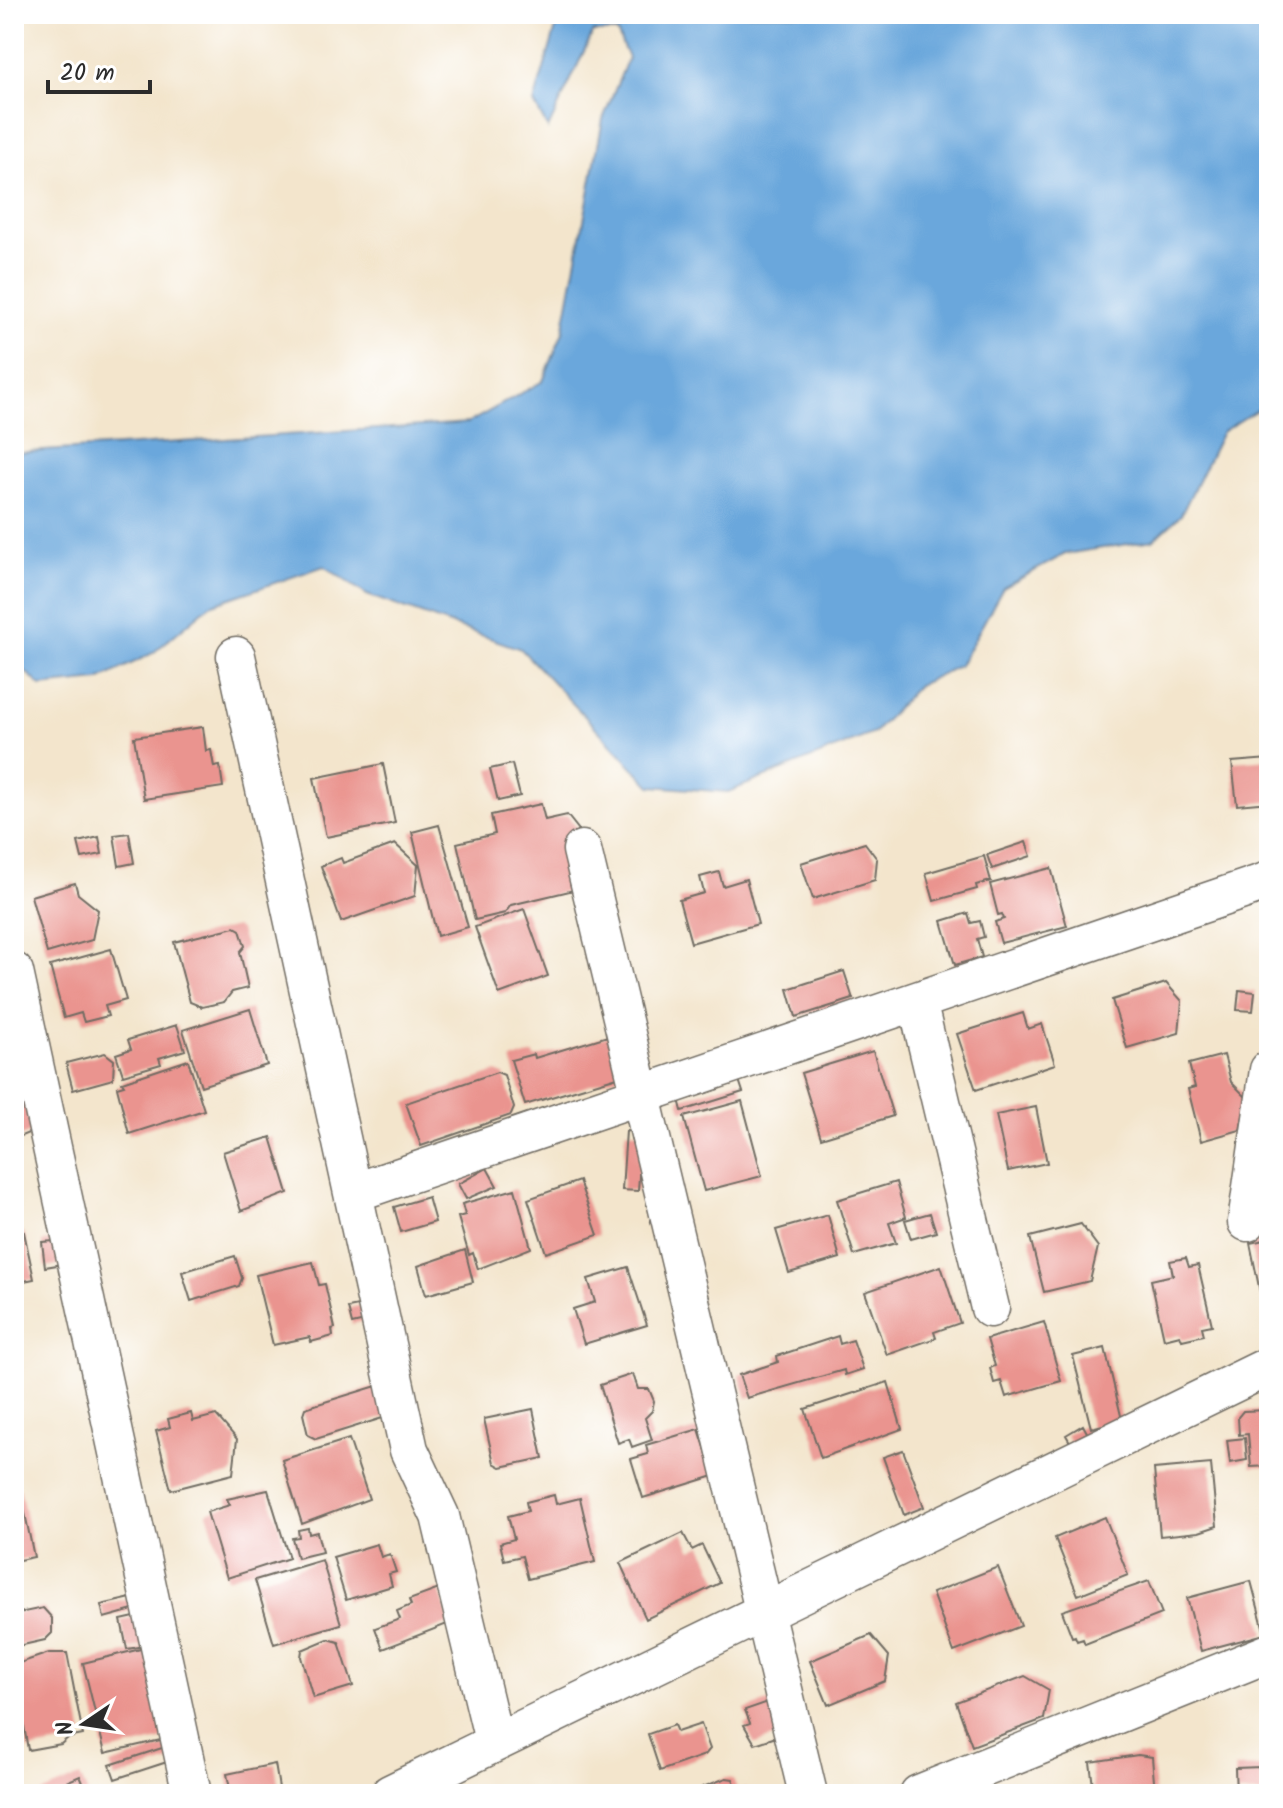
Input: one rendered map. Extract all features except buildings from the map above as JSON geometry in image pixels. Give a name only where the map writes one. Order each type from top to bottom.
[{"type":"street","points":[[236,656],[409,1450],[440,1516],[494,1741]]},
{"type":"street","points":[[582,850],[808,1794]]},
{"type":"street","points":[[353,1193],[1269,881]]},
{"type":"street","points":[[14,972],[192,1794]]},
{"type":"street","points":[[917,1001],[990,1308]]},
{"type":"street","points":[[1247,1222],[1269,1070]]},
{"type":"street","points":[[390,1794],[1269,1366]]},
{"type":"street","points":[[919,1794],[1269,1653]]},
{"type":"water","points":[[560,14],[1269,14],[1269,402],[1222,432],[1181,515],[1153,540],[1065,554],[1003,588],[960,665],[918,685],[874,733],[728,792],[651,786],[521,649],[367,595],[324,566],[210,605],[153,653],[99,680],[41,686],[14,661],[14,453],[468,423],[543,381],[563,332],[603,119],[628,58],[617,32],[593,32],[548,129],[534,103]]}]
